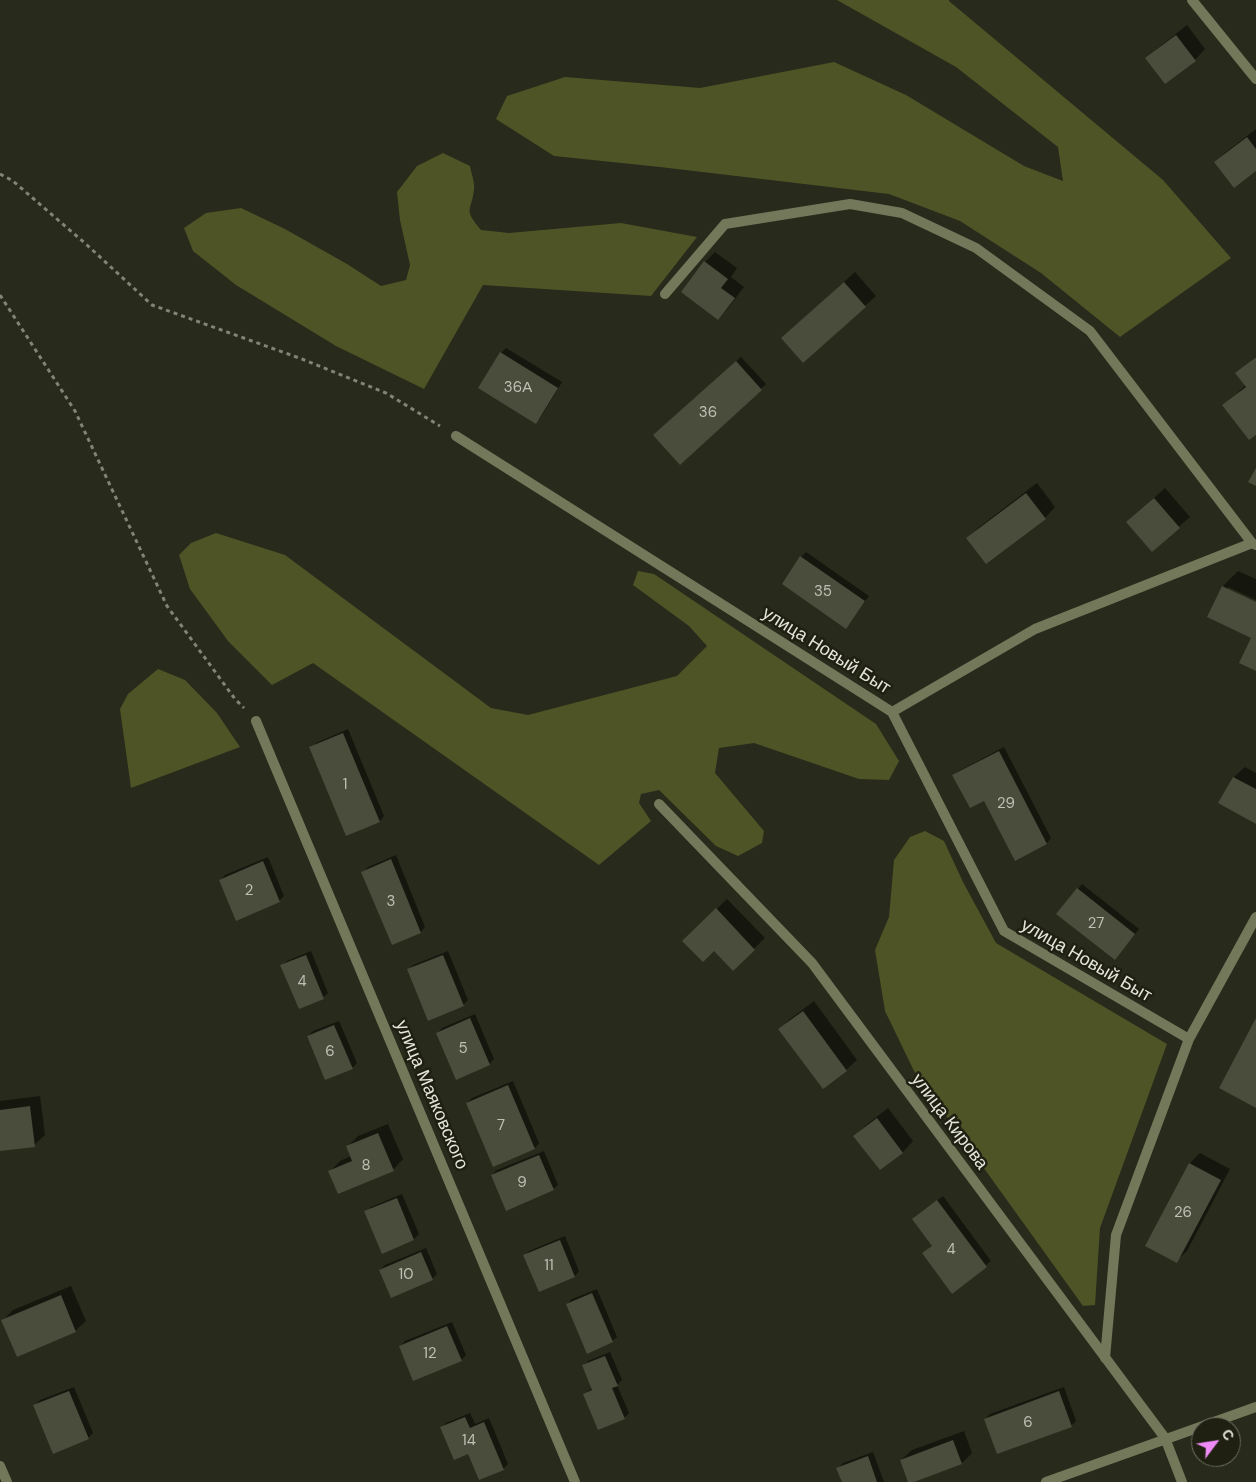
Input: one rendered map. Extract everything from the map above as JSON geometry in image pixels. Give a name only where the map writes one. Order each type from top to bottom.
[{"type":"street","points":[[1192,0],[1256,79]]},
{"type":"street","points":[[665,294],[725,224],[850,204],[902,213],[976,248],[1090,332],[1254,544],[1036,629],[892,712]]},
{"type":"street","name":"улица Новый Быт","points":[[456,436],[892,712],[1004,931],[1189,1039]]},
{"type":"street","name":"улица Маяковского","points":[[256,720],[575,1482]]},
{"type":"street","name":"улица Кирова","points":[[659,804],[812,963],[1165,1438],[1182,1482]]},
{"type":"street","points":[[1105,1358],[1116,1235],[1189,1039],[1256,916]]},
{"type":"street","points":[[1046,1482],[1256,1407]]},
{"type":"street","points":[[0,1466],[7,1482]]},
{"type":"path","points":[[0,174],[13,181],[43,206],[152,305],[302,359],[386,393],[456,436]]},
{"type":"path","points":[[0,295],[75,411],[167,606],[235,699],[256,720]]},
{"type":"green space","points":[[837,0],[949,0],[1163,180],[1231,258],[1120,337],[1041,273],[960,221],[889,194],[554,156],[496,119],[507,96],[565,77],[700,88],[834,62],[906,95],[1024,166],[1063,181],[1058,147],[956,67]]},
{"type":"green space","points":[[443,153],[470,166],[474,187],[470,214],[481,230],[509,233],[621,223],[697,237],[651,296],[483,285],[424,389],[336,346],[236,285],[193,251],[184,228],[206,213],[241,208],[285,229],[347,264],[381,286],[406,280],[410,265],[400,220],[397,192],[417,166]]},
{"type":"green space","points":[[216,533],[285,555],[491,708],[528,715],[677,676],[707,646],[689,626],[633,585],[638,571],[654,574],[876,724],[899,761],[889,780],[859,779],[754,743],[719,748],[715,773],[764,831],[762,843],[738,856],[716,846],[659,790],[641,794],[639,803],[651,821],[599,865],[313,663],[272,685],[228,641],[190,589],[179,555],[191,543]]},
{"type":"green space","points":[[158,669],[185,680],[217,713],[240,747],[131,788],[120,709],[128,694]]},
{"type":"green space","points":[[925,831],[944,841],[963,882],[996,943],[1167,1044],[1100,1228],[1095,1305],[1083,1306],[914,1071],[885,1011],[875,950],[889,917],[894,860],[910,837]]},
{"type":"building","points":[[1176,35],[1196,61],[1165,84],[1145,58]]},
{"type":"building","points":[[1247,137],[1256,149],[1256,171],[1234,188],[1214,162]]},
{"type":"building","points":[[704,261],[728,279],[721,288],[735,298],[718,320],[681,292]]},
{"type":"building","points":[[844,282],[866,307],[803,363],[781,338]]},
{"type":"building","points":[[500,352],[558,388],[536,424],[478,388]]},
{"type":"building","points":[[1256,357],[1256,435],[1249,440],[1222,405],[1246,387],[1235,373]]},
{"type":"building","points":[[736,361],[762,390],[680,465],[653,435]]},
{"type":"building","points":[[1256,468],[1256,486],[1248,482]]},
{"type":"building","points":[[1026,493],[1046,519],[986,564],[966,538]]},
{"type":"building","points":[[1154,498],[1180,528],[1152,552],[1126,522]]},
{"type":"building","points":[[800,556],[865,601],[846,629],[782,584]]},
{"type":"building","points":[[1222,586],[1256,602],[1256,671],[1239,663],[1251,638],[1207,617]]},
{"type":"building","points":[[343,733],[380,822],[346,836],[309,747]]},
{"type":"building","points":[[999,751],[1047,844],[1015,861],[984,801],[970,808],[952,775]]},
{"type":"building","points":[[1233,777],[1256,789],[1256,824],[1218,803]]},
{"type":"building","points":[[391,859],[421,933],[392,945],[361,872]]},
{"type":"building","points":[[263,861],[280,902],[236,921],[219,880]]},
{"type":"building","points":[[1077,888],[1135,934],[1115,960],[1056,914]]},
{"type":"building","points":[[716,908],[755,950],[733,971],[714,951],[703,962],[682,941]]},
{"type":"building","points":[[306,955],[324,999],[299,1009],[280,965]]},
{"type":"building","points":[[443,955],[464,1006],[428,1021],[407,969]]},
{"type":"building","points":[[803,1011],[847,1071],[823,1089],[778,1029]]},
{"type":"building","points":[[470,1018],[490,1065],[456,1080],[436,1033]]},
{"type":"building","points":[[1256,1018],[1256,1108],[1219,1088]]},
{"type":"building","points":[[334,1025],[353,1069],[325,1080],[307,1036]]},
{"type":"building","points":[[508,1085],[535,1149],[493,1167],[466,1103]]},
{"type":"building","points":[[30,1106],[35,1147],[0,1151],[0,1110]]},
{"type":"building","points":[[877,1118],[903,1153],[880,1170],[853,1136]]},
{"type":"building","points":[[378,1133],[394,1171],[338,1194],[328,1171],[352,1161],[346,1146]]},
{"type":"building","points":[[539,1155],[554,1190],[506,1211],[491,1175]]},
{"type":"building","points":[[1189,1163],[1221,1180],[1177,1263],[1145,1246]]},
{"type":"building","points":[[397,1198],[414,1240],[382,1254],[364,1211]]},
{"type":"building","points":[[937,1200],[987,1267],[952,1294],[922,1253],[932,1246],[912,1219]]},
{"type":"building","points":[[560,1240],[575,1277],[539,1292],[523,1255]]},
{"type":"building","points":[[421,1252],[433,1280],[391,1298],[379,1270]]},
{"type":"building","points":[[592,1293],[613,1342],[587,1354],[566,1304]]},
{"type":"building","points":[[61,1295],[76,1332],[17,1357],[1,1320]]},
{"type":"building","points":[[447,1326],[462,1361],[413,1381],[399,1346]]},
{"type":"building","points":[[605,1356],[618,1386],[612,1388],[625,1419],[598,1430],[583,1394],[592,1390],[582,1365]]},
{"type":"building","points":[[69,1391],[89,1439],[53,1454],[33,1405]]},
{"type":"building","points":[[1059,1391],[1072,1427],[997,1454],[984,1419]]},
{"type":"building","points":[[465,1417],[470,1428],[484,1422],[504,1470],[479,1480],[468,1454],[454,1460],[440,1427]]},
{"type":"building","points":[[953,1440],[962,1464],[914,1482],[908,1482],[900,1460]]},
{"type":"building","points":[[868,1456],[877,1482],[842,1482],[836,1468]]}]
